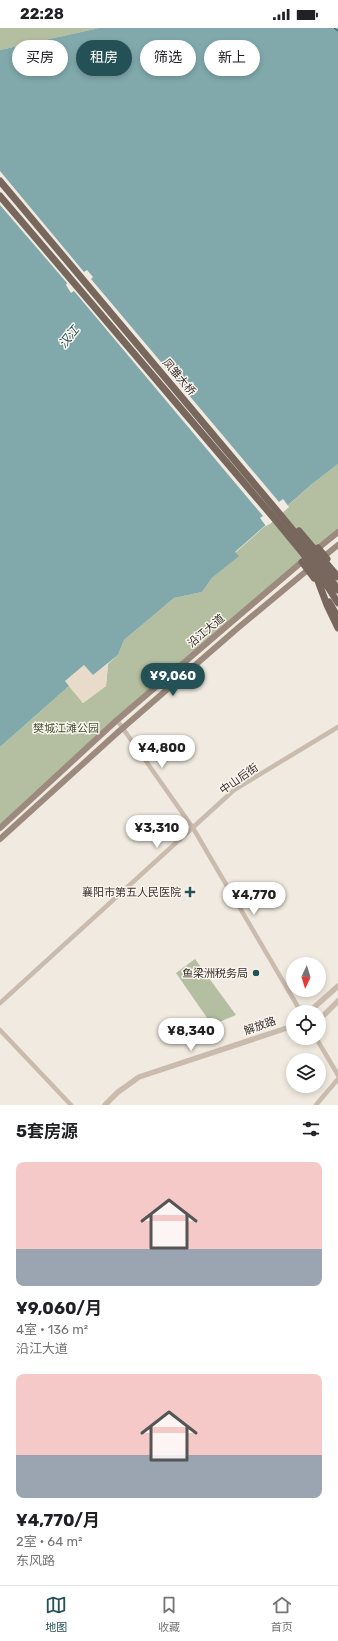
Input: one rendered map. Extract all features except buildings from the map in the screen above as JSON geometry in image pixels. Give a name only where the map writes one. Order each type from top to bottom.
[{"type":"main road","name":"凤雏大桥","points":[[0,182],[276,515],[319,573],[338,603]]},
{"type":"main road","name":"凤雏大桥","points":[[0,196],[276,515],[324,568],[338,590]]},
{"type":"main road","points":[[276,515],[306,538],[338,576]]},
{"type":"main road","points":[[276,515],[293,548],[316,576],[338,628]]},
{"type":"main road","name":"沿江大道","points":[[0,828],[117,720],[338,532]]},
{"type":"main road","name":"沿江大道","points":[[0,839],[239,627],[338,545]]},
{"type":"main road","points":[[318,548],[338,576]]},
{"type":"main road","points":[[302,562],[309,570],[338,618]]},
{"type":"street","points":[[117,720],[193,828],[297,1005]]},
{"type":"street","name":"中山后街","points":[[0,1004],[234,790],[338,726]]},
{"type":"street","points":[[317,1005],[338,986]]},
{"type":"street","points":[[326,1013],[338,1001]]},
{"type":"street","name":"解放路","points":[[105,1105],[118,1092],[139,1077],[286,1028]]},
{"type":"street","points":[[0,1030],[71,1105]]},
{"type":"street","points":[[320,1045],[338,1075]]},
{"type":"street","points":[[316,1105],[338,1079]]},
{"type":"green space","points":[[0,28],[99,28],[45,40],[12,40],[12,47],[0,50]]},
{"type":"green space","name":"樊城江滩公园","points":[[338,464],[338,534],[0,825],[0,747],[69,686],[83,703],[106,686],[108,664],[118,655],[124,640],[174,598],[202,592],[212,578],[238,556],[235,553],[312,484]]},
{"type":"green space","points":[[195,959],[236,1015],[212,1025],[176,973]]},
{"type":"shaded area","points":[[108,664],[106,686],[83,703],[65,681],[84,665],[93,675]]},
{"type":"water","name":"汉江","points":[[99,28],[338,28],[338,464],[312,484],[235,552],[239,556],[212,578],[202,592],[174,598],[124,640],[118,655],[93,675],[84,665],[65,681],[69,686],[0,747],[0,50],[12,47],[12,76],[68,76],[68,40],[45,40]]},
{"type":"pier","points":[[0,171],[84,272],[87,270],[93,277],[91,279],[279,502],[283,499],[289,507],[270,524],[266,526],[260,518],[263,516],[74,291],[71,293],[66,285],[67,283],[0,205]]},
{"type":"ferry route","points":[[334,28],[338,31]]},
{"type":"place","name":"襄阳市第五人民医院","points":[[190,892]]},
{"type":"place","name":"鱼梁洲税务局","points":[[256,973]]}]
